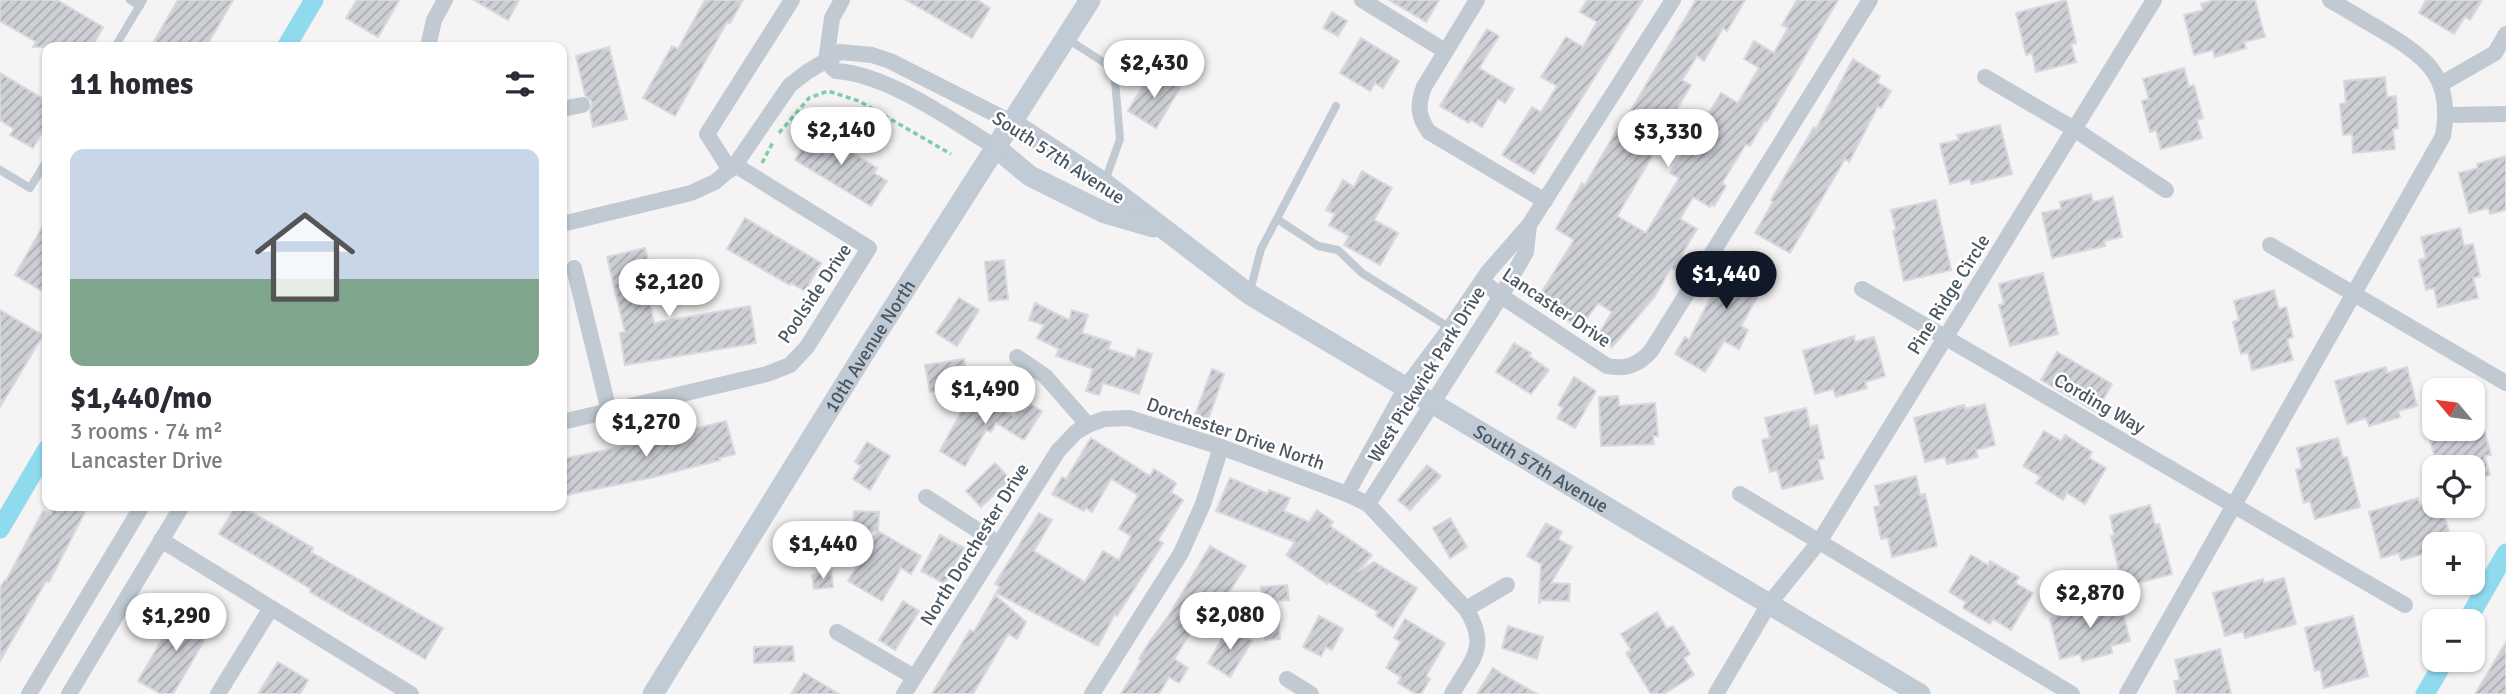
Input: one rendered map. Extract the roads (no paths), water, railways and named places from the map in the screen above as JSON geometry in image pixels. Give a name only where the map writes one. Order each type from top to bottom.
[{"type":"street","points":[[429,42],[434,20],[445,0]]},
{"type":"street","name":"Poolside Drive","points":[[567,421],[767,374],[790,365],[807,347],[869,248],[733,167],[707,134],[792,0]]},
{"type":"street","points":[[567,223],[691,193],[715,182],[733,167],[790,85],[826,61],[832,18],[842,0]]},
{"type":"street","name":"10th Avenue North","points":[[653,694],[1090,0]]},
{"type":"street","points":[[1362,0],[1445,51]]},
{"type":"street","points":[[1477,0],[1419,99],[1422,122],[1429,132],[1545,201]]},
{"type":"street","name":"West Pickwick Park Drive","points":[[1347,494],[1406,387],[1482,281],[1529,225],[1673,0]]},
{"type":"street","name":"Lancaster Drive","points":[[1482,281],[1500,296],[1606,366],[1617,368],[1642,361],[1651,351],[1870,0]]},
{"type":"street","name":"Pine Ridge Circle","points":[[1716,694],[1769,604],[1819,542],[2154,0]]},
{"type":"street","points":[[2127,694],[2443,136],[2446,115],[2441,84],[2431,66],[2422,57],[2330,0]]},
{"type":"street","points":[[2441,84],[2495,53],[2506,34]]},
{"type":"street","name":"South 57th Avenue","points":[[1168,232],[1093,206],[1030,176],[995,147],[897,90],[866,75],[836,71],[826,61],[840,52],[872,55],[909,69],[1011,122],[1104,183],[1249,294],[1920,694]]},
{"type":"street","points":[[1986,77],[2074,129],[2166,190]]},
{"type":"street","points":[[567,108],[582,105]]},
{"type":"street","points":[[2446,115],[2506,114]]},
{"type":"street","name":"West Pickwick Park Drive","points":[[1368,504],[1526,252],[1529,225]]},
{"type":"street","points":[[2270,245],[2506,383]]},
{"type":"street","points":[[574,268],[609,411]]},
{"type":"street","name":"Cording Way","points":[[1862,289],[2405,605]]},
{"type":"street","points":[[1017,357],[1045,376],[1088,425]]},
{"type":"street","name":"Dorchester Drive North","points":[[1088,425],[1104,419],[1129,418],[1221,447],[1368,504]]},
{"type":"street","name":"North Dorchester Drive","points":[[904,694],[1058,452],[1076,432],[1088,425]]},
{"type":"street","points":[[1092,694],[1181,553],[1203,504],[1221,447]]},
{"type":"street","points":[[1740,494],[2072,694]]},
{"type":"street","points":[[926,497],[999,544]]},
{"type":"street","points":[[1368,504],[1466,609],[1477,626],[1477,650],[1452,694]]},
{"type":"street","points":[[29,694],[139,511]]},
{"type":"street","points":[[77,691],[179,511]]},
{"type":"street","points":[[161,540],[411,694]]},
{"type":"street","points":[[1466,609],[1507,584]]},
{"type":"street","points":[[218,694],[271,608]]},
{"type":"street","points":[[836,632],[914,677]]},
{"type":"street","points":[[1287,679],[1311,694]]},
{"type":"lane","points":[[118,42],[141,3],[130,0]]},
{"type":"lane","points":[[1066,38],[1114,69],[1119,139],[1104,183]]},
{"type":"lane","points":[[1249,294],[1261,249],[1336,106]]},
{"type":"lane","points":[[0,170],[30,188],[42,168]]},
{"type":"lane","points":[[1277,219],[1318,246],[1338,250],[1362,273],[1450,328]]},
{"type":"waterway","points":[[289,42],[314,0]]},
{"type":"waterway","points":[[0,529],[42,458]]},
{"type":"waterway","points":[[2474,609],[2506,553]]},
{"type":"waterway","points":[[2425,694],[2438,672]]}]
